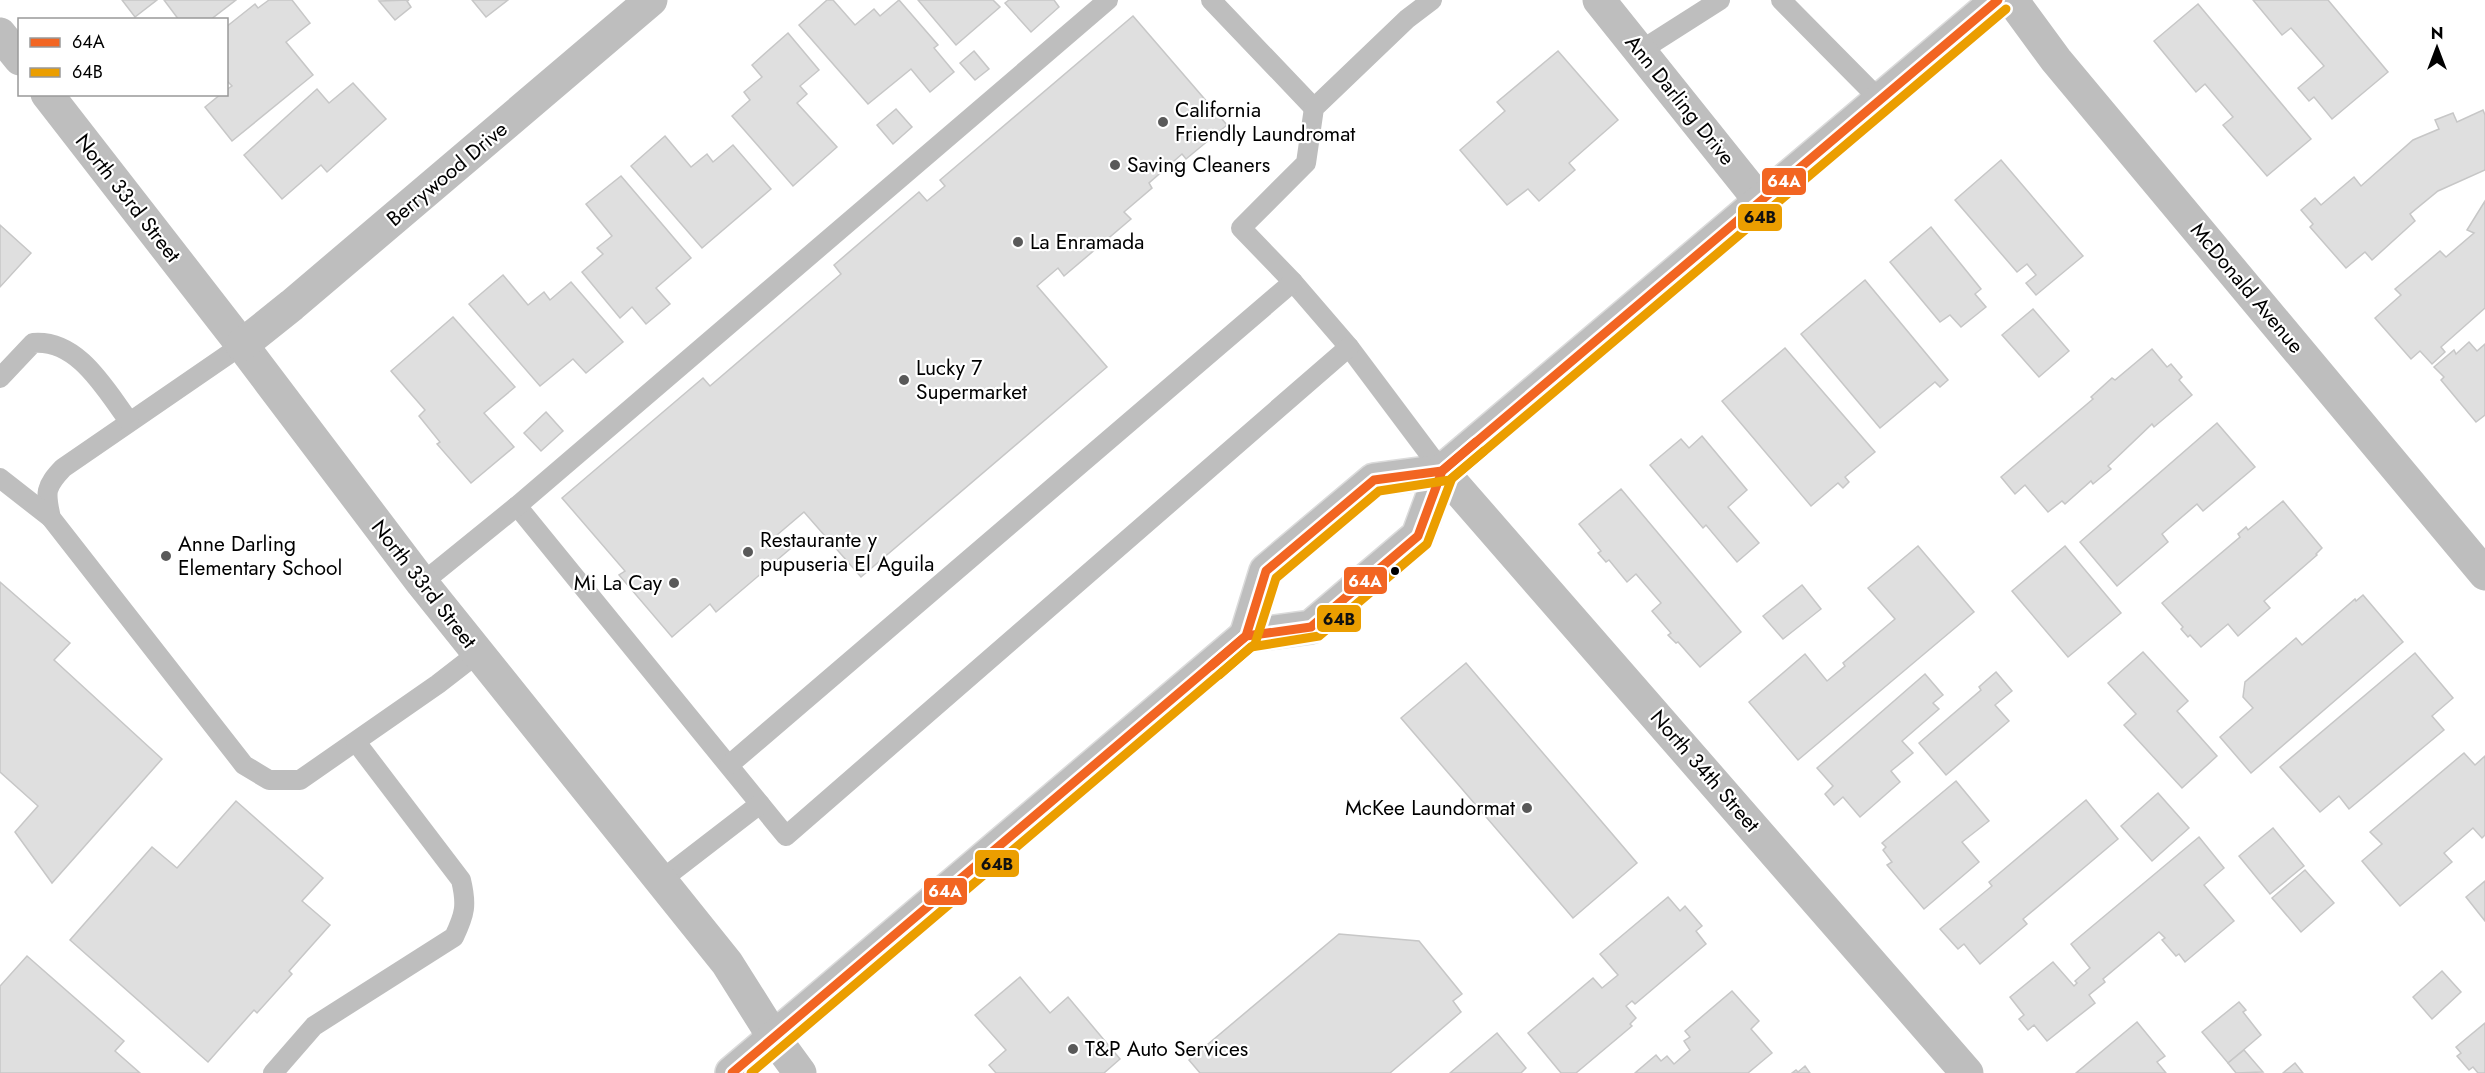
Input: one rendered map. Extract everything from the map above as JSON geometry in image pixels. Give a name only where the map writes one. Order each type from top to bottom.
[{"type":"street","name":"Berrywood Drive","points":[[242,345],[651,0]]},
{"type":"street","name":"Ann Darling Drive","points":[[1599,0],[1760,201]]},
{"type":"street","points":[[732,1073],[1246,636],[1311,627],[1418,536],[1442,471],[1998,0]]},
{"type":"street","name":"McDonald Avenue","points":[[2012,0],[2056,60],[2485,574]]},
{"type":"street","points":[[0,34],[18,56]]},
{"type":"street","name":"North 33rd Street","points":[[49,96],[242,345],[422,583],[727,963],[773,1036],[800,1073]]},
{"type":"street","points":[[1246,636],[1266,571],[1374,480],[1442,471]]},
{"type":"street","name":"North 34th Street","points":[[1442,471],[1967,1073]]},
{"type":"lane","points":[[422,583],[517,506],[1108,0]]},
{"type":"lane","points":[[1211,0],[1314,108]]},
{"type":"lane","points":[[1432,0],[1407,19],[1314,108],[1306,163],[1241,228],[1293,282],[1349,347],[1442,471]]},
{"type":"lane","points":[[1640,51],[1720,0]]},
{"type":"lane","points":[[1781,0],[1880,100]]},
{"type":"lane","points":[[729,765],[1293,282]]},
{"type":"lane","points":[[0,378],[33,343],[48,342],[65,348],[89,368],[129,421]]},
{"type":"lane","points":[[51,518],[47,500],[49,483],[63,468],[242,345]]},
{"type":"lane","points":[[517,506],[786,836],[1349,347]]},
{"type":"lane","points":[[0,478],[51,518],[244,765],[268,780],[300,780],[438,684],[478,653]]},
{"type":"lane","points":[[273,1073],[314,1026],[454,937],[463,918],[466,900],[461,880],[356,741]]},
{"type":"lane","points":[[660,881],[760,804]]},
{"type":"building","points":[[122,0],[157,0],[135,17]]},
{"type":"building","points":[[164,0],[236,0],[213,18],[178,18]]},
{"type":"building","points":[[269,0],[292,0],[310,23],[286,42],[313,75],[232,141],[205,107],[219,96],[228,96],[228,89],[232,86],[228,82],[228,25],[255,4],[258,8]]},
{"type":"building","points":[[409,0],[407,1],[411,7],[395,20],[379,1]]},
{"type":"building","points":[[472,0],[508,0],[486,17]]},
{"type":"building","points":[[827,0],[833,0],[855,25],[874,9],[880,16],[899,0],[938,45],[934,48],[954,72],[930,92],[911,69],[868,104],[799,25]]},
{"type":"building","points":[[918,0],[993,0],[1000,7],[956,45]]},
{"type":"building","points":[[1009,0],[1054,0],[1059,7],[1031,32],[1005,3]]},
{"type":"building","points":[[2253,0],[2328,0],[2388,72],[2332,119],[2314,97],[2309,101],[2298,88],[2324,66],[2291,28],[2282,35]]},
{"type":"building","points":[[2198,4],[2311,139],[2267,176],[2223,125],[2233,117],[2205,84],[2196,92],[2154,41]]},
{"type":"building","points":[[1133,16],[1227,125],[1186,159],[1182,154],[1149,183],[1152,188],[1124,212],[1131,219],[1064,276],[1058,268],[1037,286],[1107,367],[861,577],[804,512],[777,535],[790,549],[716,612],[710,604],[672,637],[619,575],[625,571],[562,498],[703,378],[710,386],[841,274],[834,265],[919,192],[927,201],[945,186],[940,180]]},
{"type":"building","points":[[788,33],[819,70],[800,86],[807,94],[797,103],[837,147],[793,186],[732,116],[750,100],[744,92],[762,77],[752,65]]},
{"type":"building","points":[[974,51],[989,69],[975,80],[960,63]]},
{"type":"building","points":[[1558,51],[1618,120],[1569,163],[1575,170],[1539,201],[1528,189],[1507,205],[1460,150],[1505,111],[1497,102]]},
{"type":"building","points":[[353,83],[386,119],[327,172],[321,165],[282,199],[244,155],[317,89],[329,103]]},
{"type":"building","points":[[896,109],[912,127],[893,144],[877,125]]},
{"type":"building","points":[[2483,110],[2485,115],[2485,170],[2438,191],[2410,214],[2415,221],[2372,260],[2365,252],[2346,268],[2310,227],[2313,224],[2301,210],[2315,198],[2321,205],[2354,177],[2361,186],[2413,140],[2439,129],[2435,120],[2453,113],[2457,122]]},
{"type":"building","points":[[665,136],[691,167],[707,154],[713,162],[733,145],[771,189],[702,248],[631,166]]},
{"type":"building","points":[[2001,160],[2083,256],[2036,295],[2026,283],[2036,275],[2027,264],[2017,272],[1955,200]]},
{"type":"building","points":[[621,176],[691,258],[656,288],[670,304],[646,324],[632,307],[620,318],[582,272],[603,254],[597,248],[612,236],[586,204]]},
{"type":"building","points":[[2485,201],[2485,308],[2441,347],[2445,352],[2432,364],[2420,351],[2411,359],[2375,318],[2401,295],[2395,289],[2440,251],[2446,257],[2474,233],[2467,230]]},
{"type":"building","points":[[0,225],[31,253],[0,287]]},
{"type":"building","points":[[1931,227],[1981,289],[1975,294],[1986,307],[1961,327],[1950,315],[1940,322],[1890,262]]},
{"type":"building","points":[[503,275],[528,305],[544,292],[550,300],[571,282],[623,342],[586,373],[573,359],[540,386],[469,304]]},
{"type":"building","points":[[1865,280],[1948,380],[1940,387],[1935,382],[1880,428],[1801,334]]},
{"type":"building","points":[[2033,309],[2069,351],[2039,377],[2002,335]]},
{"type":"building","points":[[453,317],[515,387],[484,413],[514,447],[471,483],[437,444],[440,442],[419,416],[425,410],[391,371]]},
{"type":"building","points":[[2469,342],[2477,351],[2485,344],[2485,415],[2476,422],[2441,380],[2444,377],[2434,367],[2454,350],[2456,354]]},
{"type":"building","points":[[1785,348],[1875,452],[1845,477],[1849,482],[1843,488],[1838,483],[1811,506],[1722,401]]},
{"type":"building","points":[[2152,349],[2167,367],[2171,364],[2182,377],[2179,380],[2192,395],[2154,427],[2152,424],[2108,466],[2111,469],[2093,484],[2091,481],[2065,504],[2062,501],[2048,512],[2025,485],[2015,494],[2001,477],[2093,399],[2091,397],[2112,378],[2115,380]]},
{"type":"building","points":[[546,412],[563,431],[541,451],[524,433]]},
{"type":"building","points":[[2217,423],[2255,467],[2203,511],[2197,504],[2162,534],[2168,542],[2117,586],[2080,542]]},
{"type":"building","points":[[1702,436],[1747,490],[1728,507],[1759,543],[1737,562],[1706,525],[1703,528],[1650,465],[1681,439],[1689,448]]},
{"type":"building","points":[[1621,489],[1741,632],[1700,667],[1678,642],[1676,643],[1668,635],[1671,633],[1652,611],[1661,603],[1636,574],[1627,582],[1609,560],[1606,562],[1598,553],[1601,551],[1579,524]]},
{"type":"building","points":[[2283,501],[2322,548],[2264,601],[2270,608],[2238,636],[2228,624],[2201,647],[2190,635],[2188,637],[2181,629],[2183,627],[2162,603],[2240,537],[2238,534],[2246,527],[2248,530]]},
{"type":"building","points":[[1918,546],[1974,612],[1798,760],[1749,702],[1805,654],[1827,681],[1845,666],[1843,663],[1895,619],[1868,588]]},
{"type":"building","points":[[2065,546],[2121,613],[2068,657],[2012,591]]},
{"type":"building","points":[[0,582],[70,643],[54,660],[162,759],[52,883],[15,832],[38,806],[0,772]]},
{"type":"building","points":[[1802,585],[1821,609],[1783,639],[1763,616]]},
{"type":"building","points":[[2363,595],[2403,642],[2251,773],[2220,737],[2253,708],[2243,697],[2245,682],[2296,638],[2302,645],[2355,599],[2356,601]]},
{"type":"building","points":[[2143,652],[2188,701],[2177,711],[2217,756],[2182,788],[2124,725],[2136,714],[2108,683]]},
{"type":"building","points":[[2415,653],[2453,698],[2432,716],[2444,730],[2349,809],[2339,796],[2320,812],[2280,767]]},
{"type":"building","points":[[1466,663],[1637,863],[1573,918],[1401,718]]},
{"type":"building","points":[[1996,672],[2012,691],[1995,705],[2009,721],[1946,775],[1919,743],[1981,690],[1979,687]]},
{"type":"building","points":[[1925,674],[1943,695],[1933,703],[1939,709],[1902,741],[1913,753],[1891,771],[1900,782],[1860,817],[1843,797],[1834,805],[1825,794],[1833,786],[1817,768]]},
{"type":"building","points":[[2464,753],[2475,765],[2485,756],[2485,835],[2482,838],[2473,828],[2444,853],[2452,862],[2400,906],[2362,861],[2382,844],[2370,832]]},
{"type":"building","points":[[1956,781],[1989,821],[1962,842],[1979,862],[1924,909],[1887,865],[1892,862],[1883,850],[1886,847],[1882,843]]},
{"type":"building","points":[[2158,793],[2189,828],[2152,861],[2121,826]]},
{"type":"building","points":[[2086,800],[2118,839],[2023,919],[2027,924],[1980,964],[1964,944],[1958,949],[1940,929],[1992,886],[1989,882]]},
{"type":"building","points":[[236,801],[323,878],[302,901],[330,925],[289,971],[292,974],[257,1013],[254,1010],[208,1062],[70,940],[152,847],[177,868]]},
{"type":"building","points":[[2273,828],[2304,866],[2270,894],[2239,856]]},
{"type":"building","points":[[2199,837],[2224,868],[2204,885],[2234,921],[2185,962],[2179,954],[2176,956],[2162,940],[2165,938],[2159,932],[2103,979],[2105,982],[2089,995],[2095,1003],[2047,1041],[2034,1025],[2028,1030],[2019,1019],[2024,1015],[2010,997],[2053,962],[2074,986],[2077,983],[2075,981],[2090,968],[2071,944]]},
{"type":"building","points":[[2305,870],[2334,903],[2301,932],[2272,898]]},
{"type":"building","points":[[2485,881],[2485,921],[2466,897]]},
{"type":"building","points":[[1668,897],[1680,911],[1685,906],[1702,926],[1696,931],[1706,944],[1635,1004],[1632,1001],[1626,1006],[1636,1018],[1630,1024],[1632,1026],[1576,1073],[1561,1073],[1528,1033],[1593,978],[1602,988],[1618,975],[1600,954]]},
{"type":"building","points":[[1339,934],[1419,941],[1462,994],[1453,1001],[1461,1012],[1390,1073],[1200,1073],[1189,1060]]},
{"type":"building","points":[[27,956],[124,1041],[115,1051],[140,1073],[0,1073],[0,986]]},
{"type":"building","points":[[2442,971],[2461,992],[2432,1019],[2413,997]]},
{"type":"building","points":[[1020,977],[1050,1013],[1068,997],[1120,1059],[1104,1073],[996,1073],[989,1065],[1006,1050],[975,1015]]},
{"type":"building","points":[[1732,991],[1759,1021],[1751,1029],[1772,1053],[1748,1073],[1635,1073],[1656,1055],[1661,1061],[1667,1056],[1674,1064],[1690,1050],[1684,1041],[1690,1037],[1685,1031]]},
{"type":"building","points":[[2239,1002],[2246,1010],[2243,1012],[2261,1035],[2228,1063],[2202,1032]]},
{"type":"building","points":[[2137,1022],[2165,1056],[2157,1062],[2166,1073],[2076,1073]]},
{"type":"building","points":[[2485,1023],[2485,1073],[2478,1073],[2473,1067],[2469,1070],[2457,1056],[2461,1053],[2456,1047]]},
{"type":"building","points":[[1497,1033],[1526,1068],[1521,1073],[1450,1073]]},
{"type":"building","points":[[2244,1050],[2263,1072],[2236,1073],[2228,1063]]},
{"type":"building","points":[[2295,1063],[2303,1073],[2283,1073]]},
{"type":"building","points":[[1805,1066],[1810,1073],[1792,1073],[1796,1070],[1798,1072]]},
{"type":"transit line","name":"64A","points":[[732,1073],[1246,636],[1266,571],[1374,480],[1442,471],[1998,0]]},
{"type":"transit line","name":"64B","points":[[751,1073],[1255,644],[1276,578],[1379,491],[1450,480],[2006,9]]},
{"type":"transit line","name":"64A","points":[[1211,666],[1246,636],[1311,627],[1418,536],[1442,471],[1476,442]]},
{"type":"transit line","name":"64B","points":[[1219,675],[1251,647],[1319,636],[1427,544],[1452,478],[1484,451]]},
{"type":"place","name":"California Friendly Laundromat","points":[[1163,122]]},
{"type":"place","name":"Saving Cleaners","points":[[1115,165]]},
{"type":"place","name":"La Enramada","points":[[1018,242]]},
{"type":"place","name":"Lucky 7 Supermarket","points":[[904,380]]},
{"type":"place","name":"Restaurante y pupuseria El Aguila","points":[[748,552]]},
{"type":"place","name":"Anne Darling Elementary School","points":[[166,556]]},
{"type":"place","name":"Mi La Cay","points":[[674,583]]},
{"type":"place","name":"McKee Laundormat","points":[[1527,808]]},
{"type":"place","name":"T&P Auto Services","points":[[1073,1049]]}]
